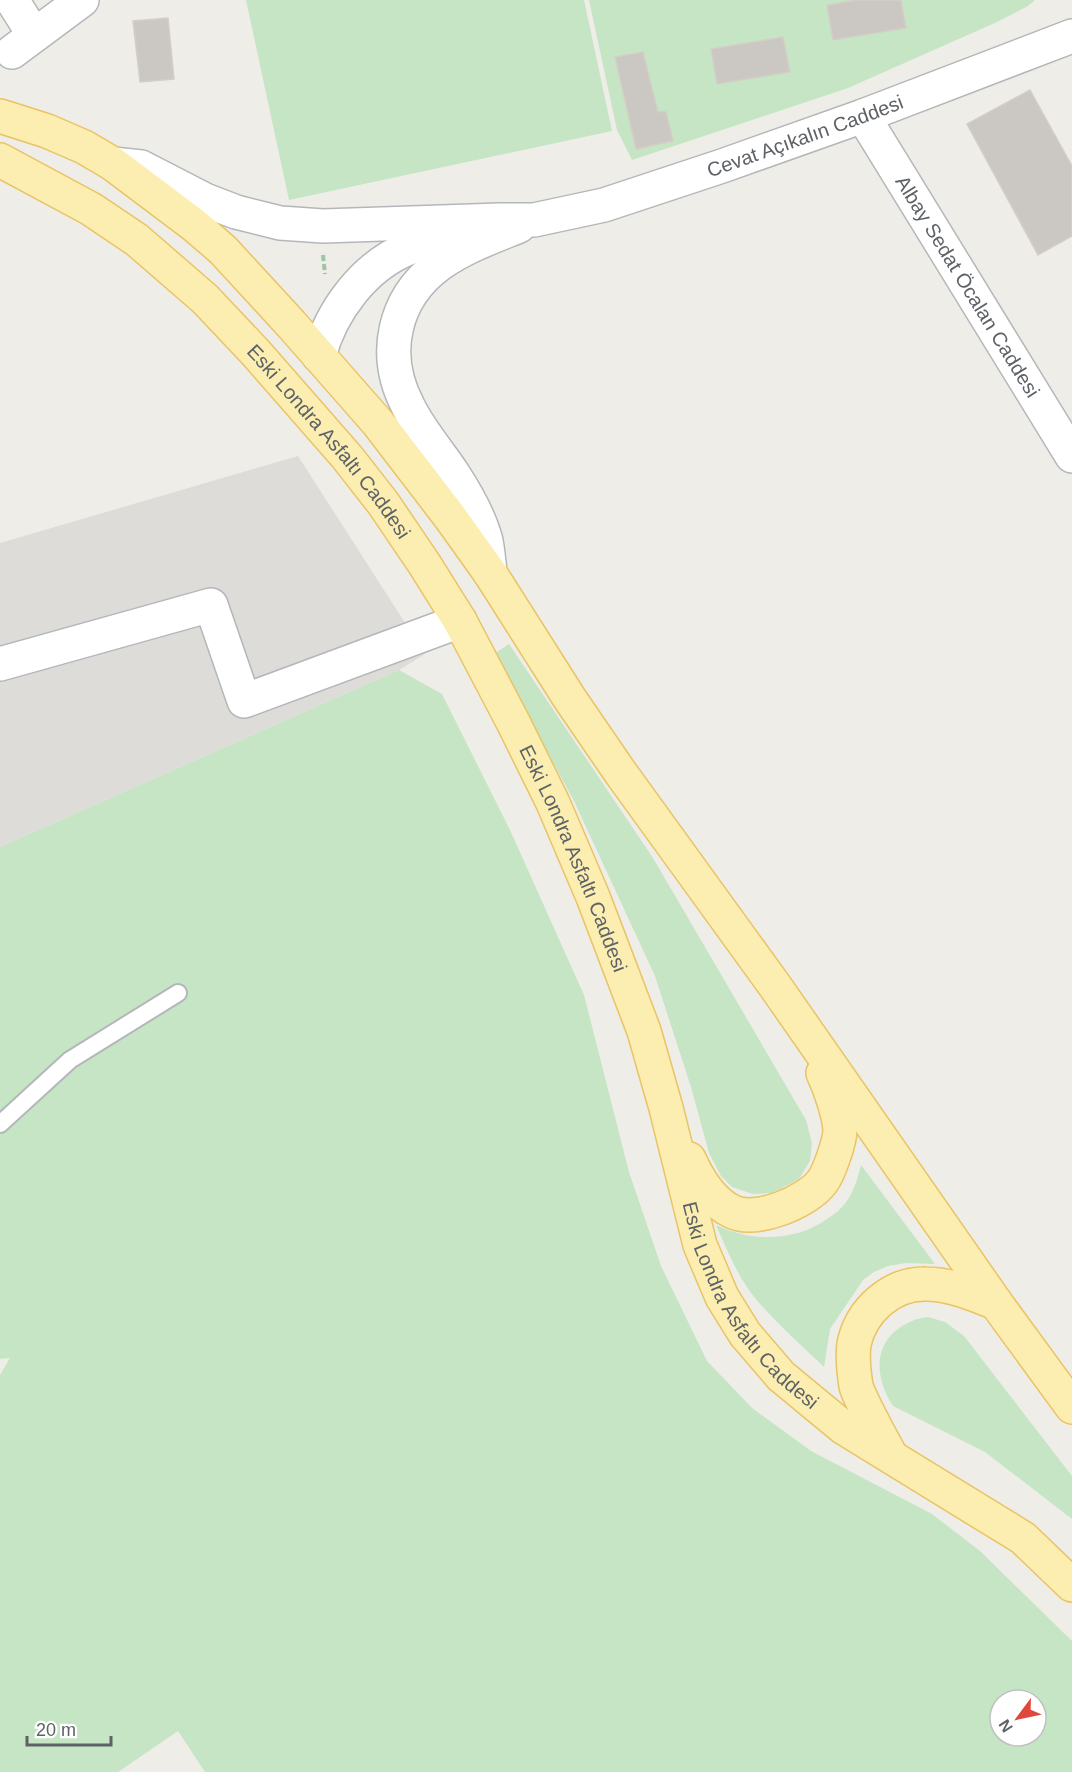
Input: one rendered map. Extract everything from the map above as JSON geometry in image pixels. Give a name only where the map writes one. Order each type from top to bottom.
[{"type":"main road","points":[[0,116],[47,131],[84,147],[113,164],[195,225],[223,250],[378,423],[490,573],[570,699],[620,772],[1072,1407]]},
{"type":"main road","name":"Eski Londra Asfaltı Caddesi","points":[[0,160],[91,209],[137,240],[205,298],[347,457],[383,503],[425,565],[460,621],[548,793],[584,876],[644,1031],[700,1245],[722,1298],[745,1334],[781,1376],[844,1428],[1023,1538],[1072,1585]]},
{"type":"main road","points":[[311,416],[319,356]]},
{"type":"main road","points":[[666,1108],[693,1168],[713,1199],[733,1213],[755,1215],[781,1209],[796,1202],[822,1182],[833,1159],[840,1131],[831,1090],[805,1031]]},
{"type":"main road","points":[[892,1457],[856,1388],[854,1345],[860,1326],[873,1305],[892,1292],[926,1284],[962,1290],[996,1303]]},
{"type":"street","points":[[12,0],[23,44],[82,0]]},
{"type":"street","name":"Cevat Açıkalın Caddesi","points":[[534,220],[604,205],[722,166],[863,116],[1072,36]]},
{"type":"street","name":"Albay Sedat Öcalan Caddesi","points":[[863,116],[1072,456]]},
{"type":"street","points":[[113,164],[141,167],[205,200],[236,212],[280,223],[323,226],[534,220]]},
{"type":"street","points":[[319,356],[325,337],[338,311],[386,259],[407,248],[500,220]]},
{"type":"street","points":[[490,573],[486,540],[473,507],[407,406],[394,363],[394,339],[397,321],[406,303],[419,282],[440,264],[465,249],[534,220]]},
{"type":"street","points":[[0,664],[211,605],[244,701],[460,621]]},
{"type":"lane","points":[[0,1124],[69,1060],[178,993]]},
{"type":"shaded area","points":[[298,456],[425,654],[399,670],[0,847],[0,543]]},
{"type":"green space","points":[[246,0],[584,0],[612,131],[289,200]]},
{"type":"green space","points":[[589,0],[1035,0],[997,22],[848,88],[632,160],[617,130]]},
{"type":"green space","points":[[509,644],[653,858],[806,1120],[812,1143],[810,1161],[799,1179],[772,1193],[753,1194],[732,1187],[721,1176],[709,1153],[691,1087],[655,976],[574,801],[494,654]]},
{"type":"green space","points":[[399,670],[442,694],[510,830],[584,995],[629,1172],[661,1266],[707,1361],[752,1408],[811,1451],[932,1514],[980,1551],[1072,1641],[1072,1772],[205,1772],[178,1731],[118,1772],[0,1772],[0,1375],[10,1358],[0,1359],[0,847]]},
{"type":"green space","points":[[861,1165],[935,1264],[906,1263],[888,1266],[863,1280],[830,1329],[824,1367],[755,1298],[738,1272],[716,1225],[729,1231],[758,1237],[787,1235],[814,1227],[837,1212],[846,1202],[854,1188]]},
{"type":"green space","points":[[928,1317],[945,1322],[964,1336],[1072,1476],[1072,1519],[985,1452],[893,1406],[882,1382],[880,1359],[883,1348],[898,1329],[914,1320]]},
{"type":"building","points":[[856,0],[901,0],[906,28],[833,40],[827,5]]},
{"type":"building","points":[[168,18],[174,79],[140,82],[133,21]]},
{"type":"building","points":[[783,37],[790,72],[717,84],[711,49]]},
{"type":"building","points":[[643,52],[658,112],[666,111],[673,141],[636,149],[615,57]]},
{"type":"building","points":[[1030,90],[1072,166],[1072,236],[1038,255],[967,124]]}]
